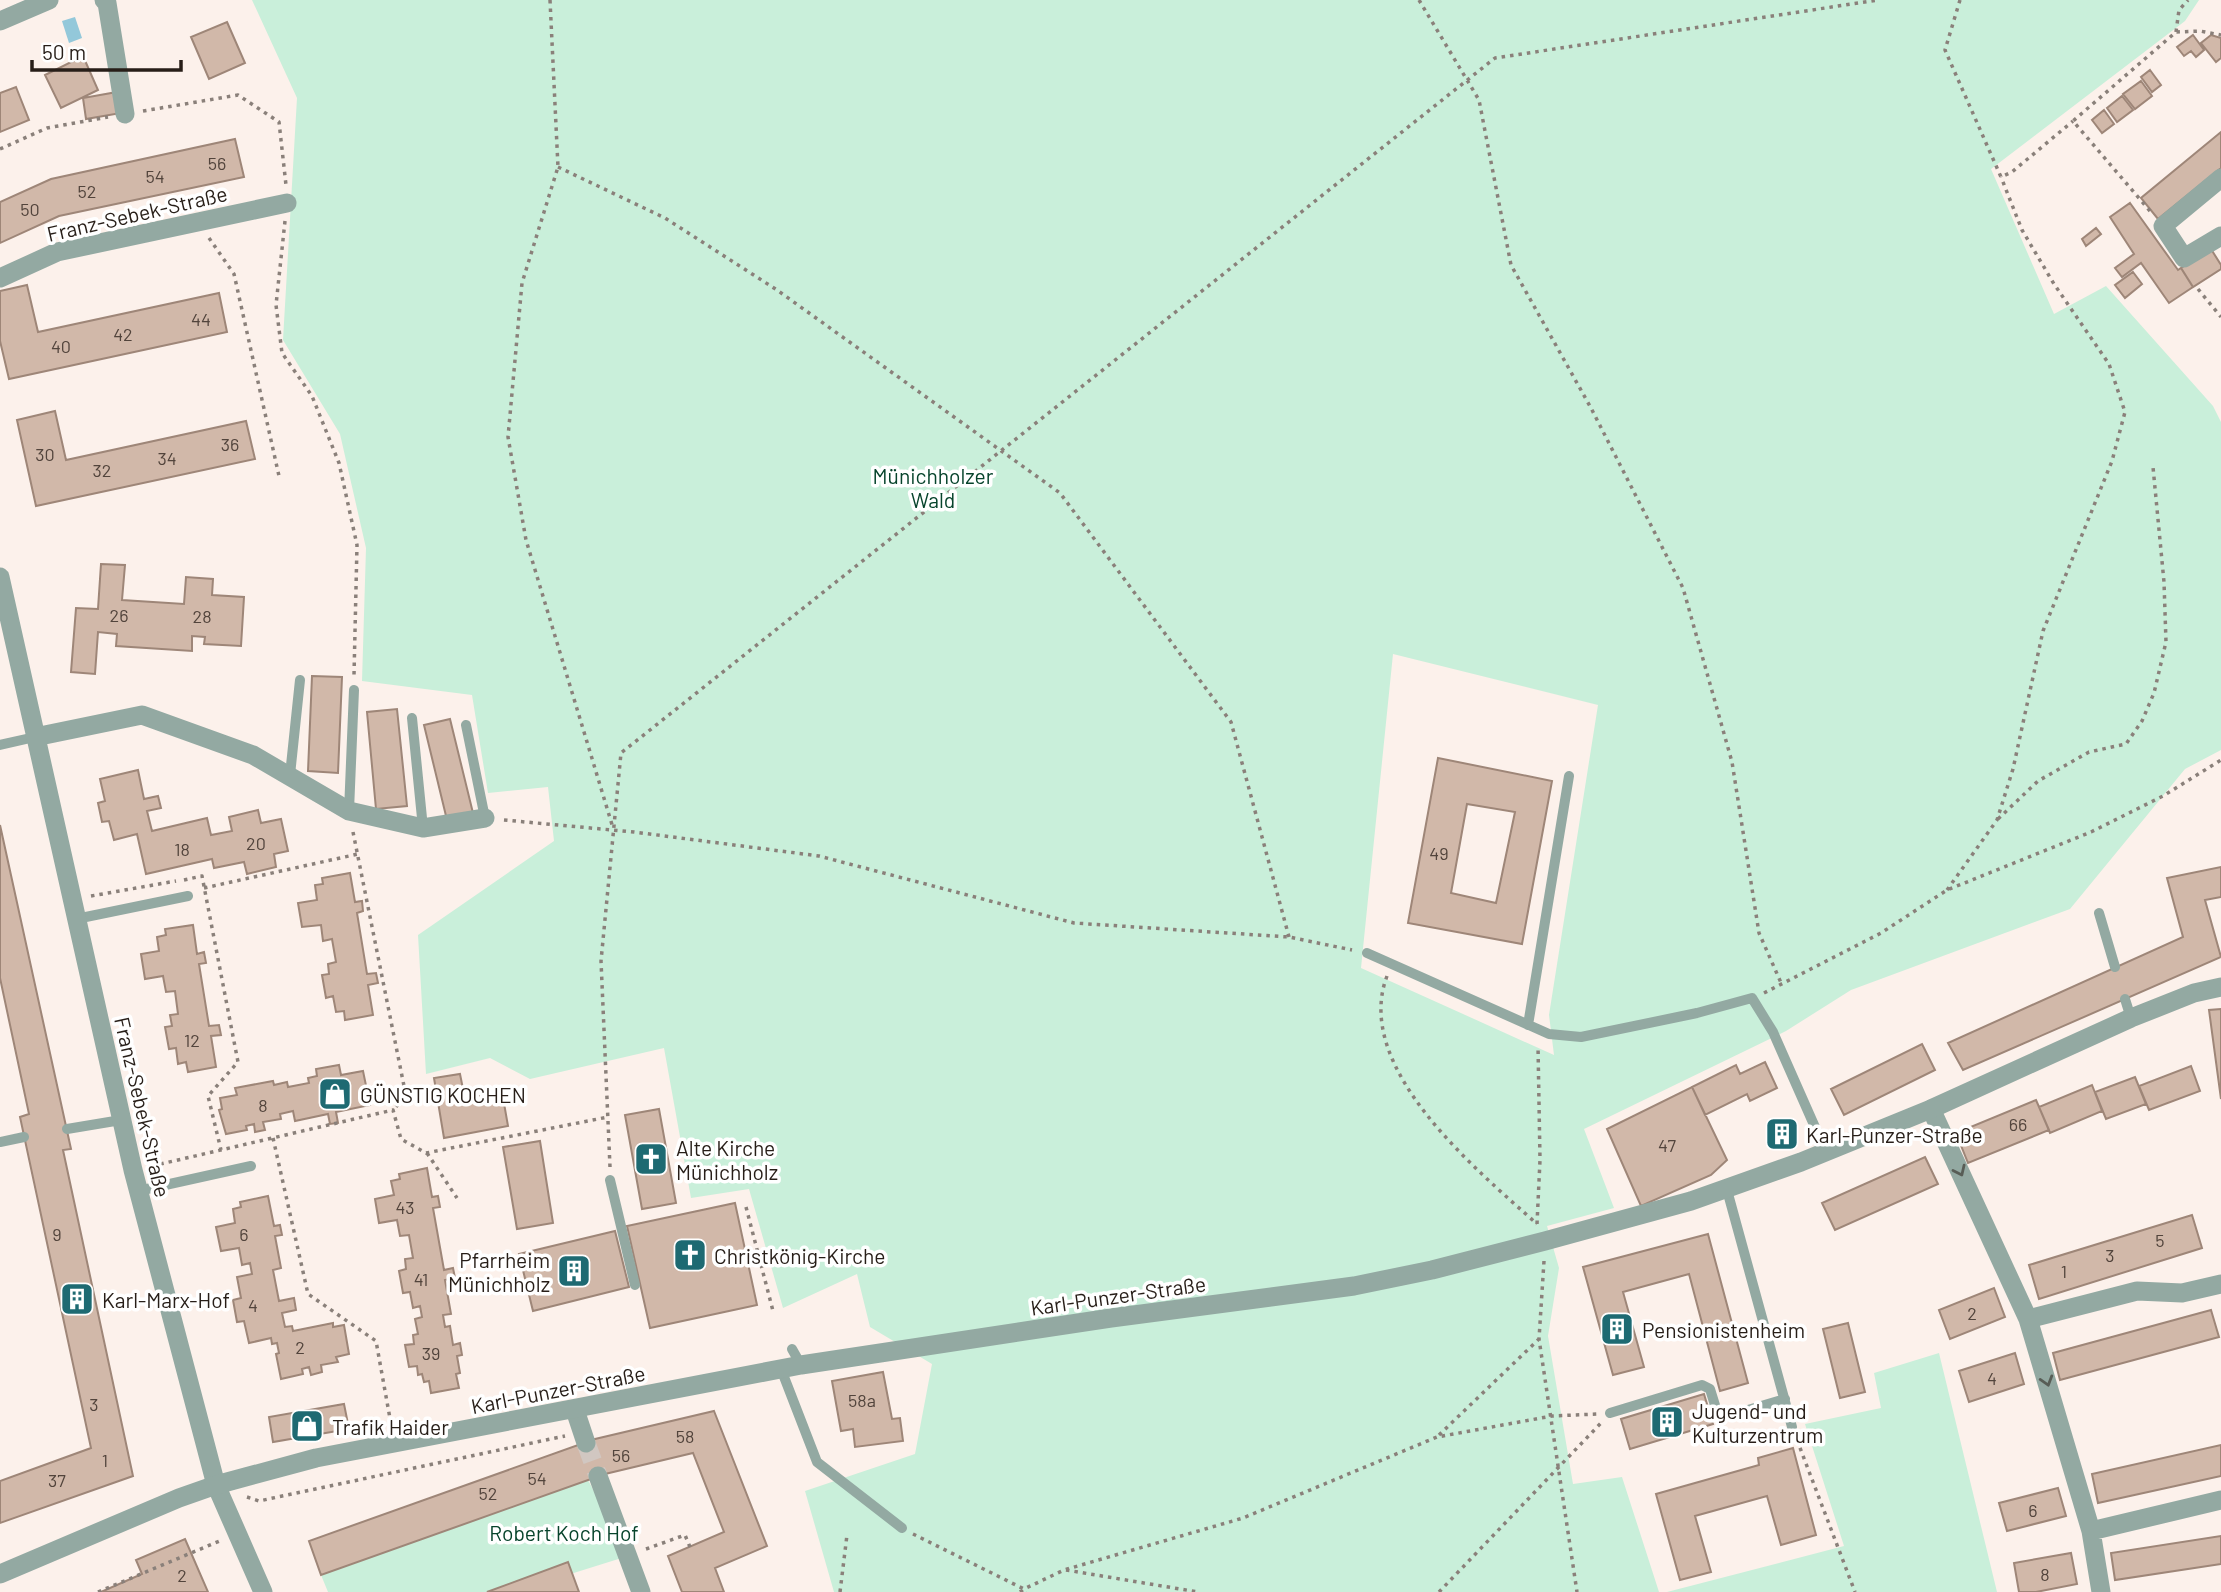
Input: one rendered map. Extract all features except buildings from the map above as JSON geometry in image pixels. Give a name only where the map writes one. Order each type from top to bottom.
[{"type":"street","points":[[0,21],[49,0]]},
{"type":"street","points":[[104,0],[107,4],[125,114]]},
{"type":"street","points":[[2221,178],[2163,226],[2184,258],[2221,236]]},
{"type":"street","name":"Franz-Sebek-Straße","points":[[0,278],[57,252],[288,203]]},
{"type":"street","name":"Franz-Sebek-Straße","points":[[0,577],[138,1191],[216,1485],[263,1592]]},
{"type":"street","points":[[35,737],[142,715],[253,755],[349,811],[423,828],[485,818]]},
{"type":"street","name":"Karl-Punzer-Straße","points":[[0,1574],[178,1498],[316,1458],[781,1369],[796,1357],[1354,1286],[1432,1270],[1541,1233],[1727,1190],[1931,1110],[2128,1009],[2221,987]]},
{"type":"street","points":[[1931,1110],[2028,1319],[2091,1531],[2101,1592]]},
{"type":"street","points":[[2028,1319],[2137,1291],[2182,1293],[2221,1284]]},
{"type":"street","points":[[575,1410],[586,1443]]},
{"type":"street","points":[[598,1476],[641,1592]]},
{"type":"street","points":[[2091,1531],[2221,1500]]},
{"type":"lane","points":[[290,775],[300,680]]},
{"type":"lane","points":[[349,811],[354,690]]},
{"type":"lane","points":[[412,718],[423,828]]},
{"type":"lane","points":[[466,725],[485,818]]},
{"type":"lane","points":[[0,745],[35,737]]},
{"type":"lane","points":[[1534,1028],[1569,776]]},
{"type":"lane","points":[[74,909],[188,896]]},
{"type":"lane","points":[[2099,913],[2115,967]]},
{"type":"lane","points":[[1367,953],[1549,1034],[1581,1037],[1752,999],[1773,1032],[1826,1152]]},
{"type":"lane","points":[[66,1129],[121,1121]]},
{"type":"lane","points":[[0,1142],[24,1137]]},
{"type":"lane","points":[[138,1191],[251,1166]]},
{"type":"lane","points":[[610,1180],[635,1285]]},
{"type":"lane","points":[[1727,1190],[1792,1427]]},
{"type":"lane","points":[[781,1369],[817,1462],[902,1528]]},
{"type":"lane","points":[[1610,1413],[1702,1385],[1710,1389],[1721,1418],[1785,1399]]},
{"type":"path","points":[[550,0],[558,167],[522,283],[508,437],[526,540],[614,830]]},
{"type":"path","points":[[1419,0],[1479,100],[1511,265],[1591,408],[1683,588],[1732,762],[1759,933],[1782,985]]},
{"type":"path","points":[[610,1180],[601,961],[621,753],[1495,58],[1878,0]]},
{"type":"path","points":[[1960,0],[1945,50],[2022,230],[2054,284],[2109,364],[2125,412],[2112,461],[2043,631],[2012,769],[1997,820]]},
{"type":"path","points":[[2176,32],[2179,10],[2188,0]]},
{"type":"path","points":[[2001,177],[2012,173],[2176,32],[2200,31],[2221,36]]},
{"type":"path","points":[[2073,121],[2163,226]]},
{"type":"path","points":[[558,167],[666,218],[777,290],[1059,493],[1231,722],[1289,937]]},
{"type":"path","points":[[198,222],[234,274],[279,476]]},
{"type":"path","points":[[2198,289],[2221,317]]},
{"type":"path","points":[[339,463],[357,545],[354,690]]},
{"type":"path","points":[[1947,890],[1997,820],[2038,781],[2089,752],[2126,744],[2142,721],[2154,693],[2166,642],[2164,582],[2153,467]]},
{"type":"path","points":[[1752,999],[1881,933],[1947,890],[2091,832],[2163,796],[2221,760]]},
{"type":"path","points":[[133,1170],[393,1110],[406,1096],[349,811]]},
{"type":"path","points":[[485,818],[614,830],[820,856],[1074,923],[1289,937],[1367,953]]},
{"type":"path","points":[[204,888],[358,854]]},
{"type":"path","points":[[74,909],[202,876],[238,1062],[208,1096],[221,1150]]},
{"type":"path","points":[[1391,964],[1381,992],[1383,1033],[1406,1088],[1459,1154],[1541,1233]]},
{"type":"path","points":[[1534,1028],[1540,1160],[1539,1339],[1577,1592]]},
{"type":"path","points":[[393,1110],[401,1139],[426,1153],[457,1198]]},
{"type":"path","points":[[426,1153],[608,1117]]},
{"type":"path","points":[[273,1138],[308,1294],[376,1341],[394,1443]]},
{"type":"path","points":[[746,1207],[773,1311]]},
{"type":"path","points":[[1437,1437],[1539,1339]]},
{"type":"path","points":[[902,1528],[1023,1591],[1064,1570],[1243,1518],[1437,1437],[1552,1416],[1610,1413]]},
{"type":"path","points":[[1440,1592],[1610,1413]]},
{"type":"path","points":[[1792,1427],[1855,1592]]},
{"type":"path","points":[[98,1592],[237,1534]]},
{"type":"path","points":[[628,1556],[685,1535],[690,1547]]},
{"type":"path","points":[[840,1592],[847,1535]]},
{"type":"path","points":[[1064,1570],[1198,1592]]},
{"type":"green space","name":"Münichholzer Wald","points":[[252,0],[2199,0],[2185,21],[1991,169],[2054,314],[2106,286],[2213,406],[2221,422],[2221,750],[2185,769],[2070,909],[1851,990],[1786,1031],[1584,1129],[1614,1208],[1547,1226],[1559,1268],[1548,1336],[1573,1484],[1622,1477],[1659,1592],[834,1592],[805,1491],[915,1454],[932,1364],[870,1327],[857,1274],[783,1308],[749,1189],[691,1198],[664,1048],[530,1079],[490,1058],[426,1074],[418,935],[554,841],[548,787],[488,793],[472,695],[362,681],[366,548],[340,434],[283,340],[297,98]],"holes":[[[1393,654],[1598,705],[1549,1015],[1554,1055],[1361,968]]]},
{"type":"green space","points":[[1939,1353],[1997,1592],[1667,1592],[1844,1546],[1805,1424],[1881,1408],[1874,1373]]},
{"type":"green space","name":"Robert Koch Hof","points":[[588,1480],[628,1556],[513,1592],[328,1592],[321,1575]]},
{"type":"water","points":[[75,17],[82,38],[69,43],[62,21]]},
{"type":"tunnel","points":[[586,1443],[598,1476]]},
{"type":"place","name":"GÜNSTIG KOCHEN","points":[[335,1094]]},
{"type":"place","name":"Karl-Punzer-Straße","points":[[1782,1134]]},
{"type":"place","name":"Alte Kirche Münichholz","points":[[651,1159]]},
{"type":"place","name":"Christkönig-Kirche","points":[[690,1255]]},
{"type":"place","name":"Pfarrheim Münichholz","points":[[574,1271]]},
{"type":"place","name":"Karl-Marx-Hof","points":[[77,1299]]},
{"type":"place","name":"Pensionistenheim","points":[[1617,1329]]},
{"type":"place","name":"Jugend- und Kulturzentrum","points":[[1667,1422]]},
{"type":"place","name":"Trafik Haider","points":[[307,1426]]}]
